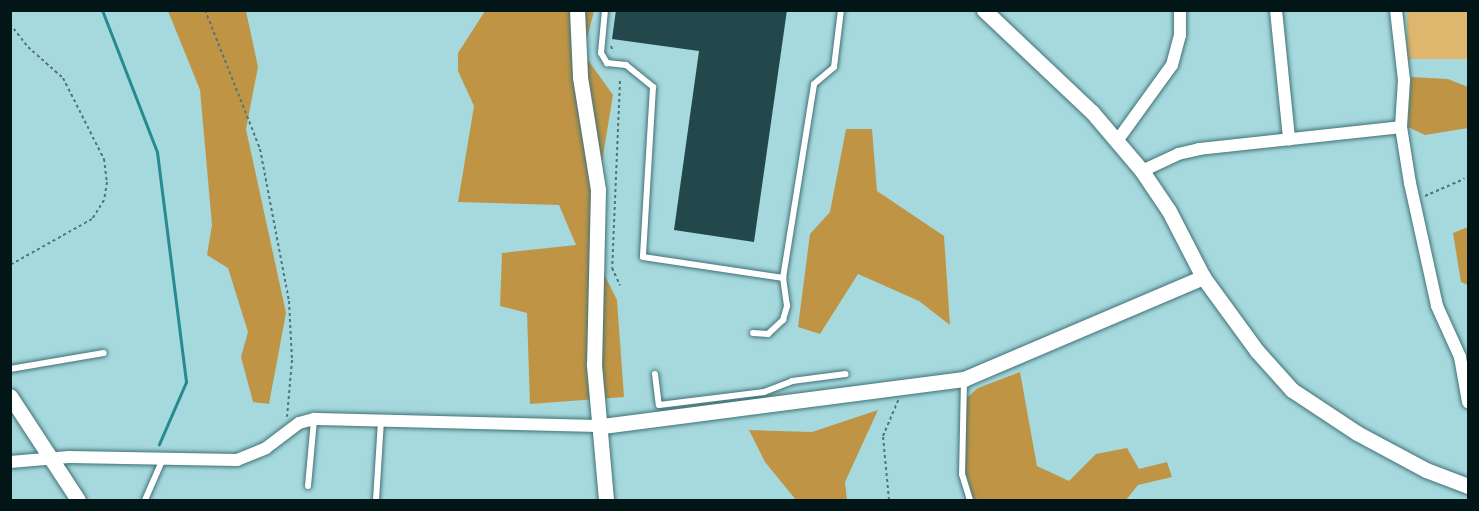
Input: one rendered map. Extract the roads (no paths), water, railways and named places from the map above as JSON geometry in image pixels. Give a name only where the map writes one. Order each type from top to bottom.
[{"type":"street","points":[[577,10],[580,77],[598,190],[593,334],[602,426],[606,501]]},
{"type":"street","points":[[984,10],[1118,141],[1169,211],[1203,277],[1257,351],[1292,390],[1357,433],[1426,470],[1468,486]]},
{"type":"street","points":[[1118,141],[1172,65],[1180,35],[1180,10]]},
{"type":"street","points":[[1276,10],[1289,139]]},
{"type":"street","points":[[1396,10],[1404,80],[1401,127],[1414,200],[1437,306],[1460,357],[1468,402]]},
{"type":"street","points":[[1142,171],[1178,154],[1401,127]]},
{"type":"street","points":[[10,462],[50,459],[237,460],[266,448],[287,431],[314,419],[602,426],[964,379],[1203,277]]},
{"type":"street","points":[[10,396],[78,501]]},
{"type":"lane","points":[[605,10],[601,53],[607,63],[626,65],[653,87],[643,257],[783,278]]},
{"type":"lane","points":[[753,333],[768,334],[783,320],[787,306],[783,278],[814,84],[834,67],[841,10]]},
{"type":"lane","points":[[10,369],[104,353]]},
{"type":"lane","points":[[655,374],[659,405],[764,392],[792,381],[846,374]]},
{"type":"lane","points":[[964,379],[962,474],[970,501]]},
{"type":"lane","points":[[308,486],[314,419]]},
{"type":"lane","points":[[376,501],[381,420]]},
{"type":"lane","points":[[145,501],[162,461]]},
{"type":"waterway","points":[[102,10],[157,152],[186,382],[159,444]]}]
